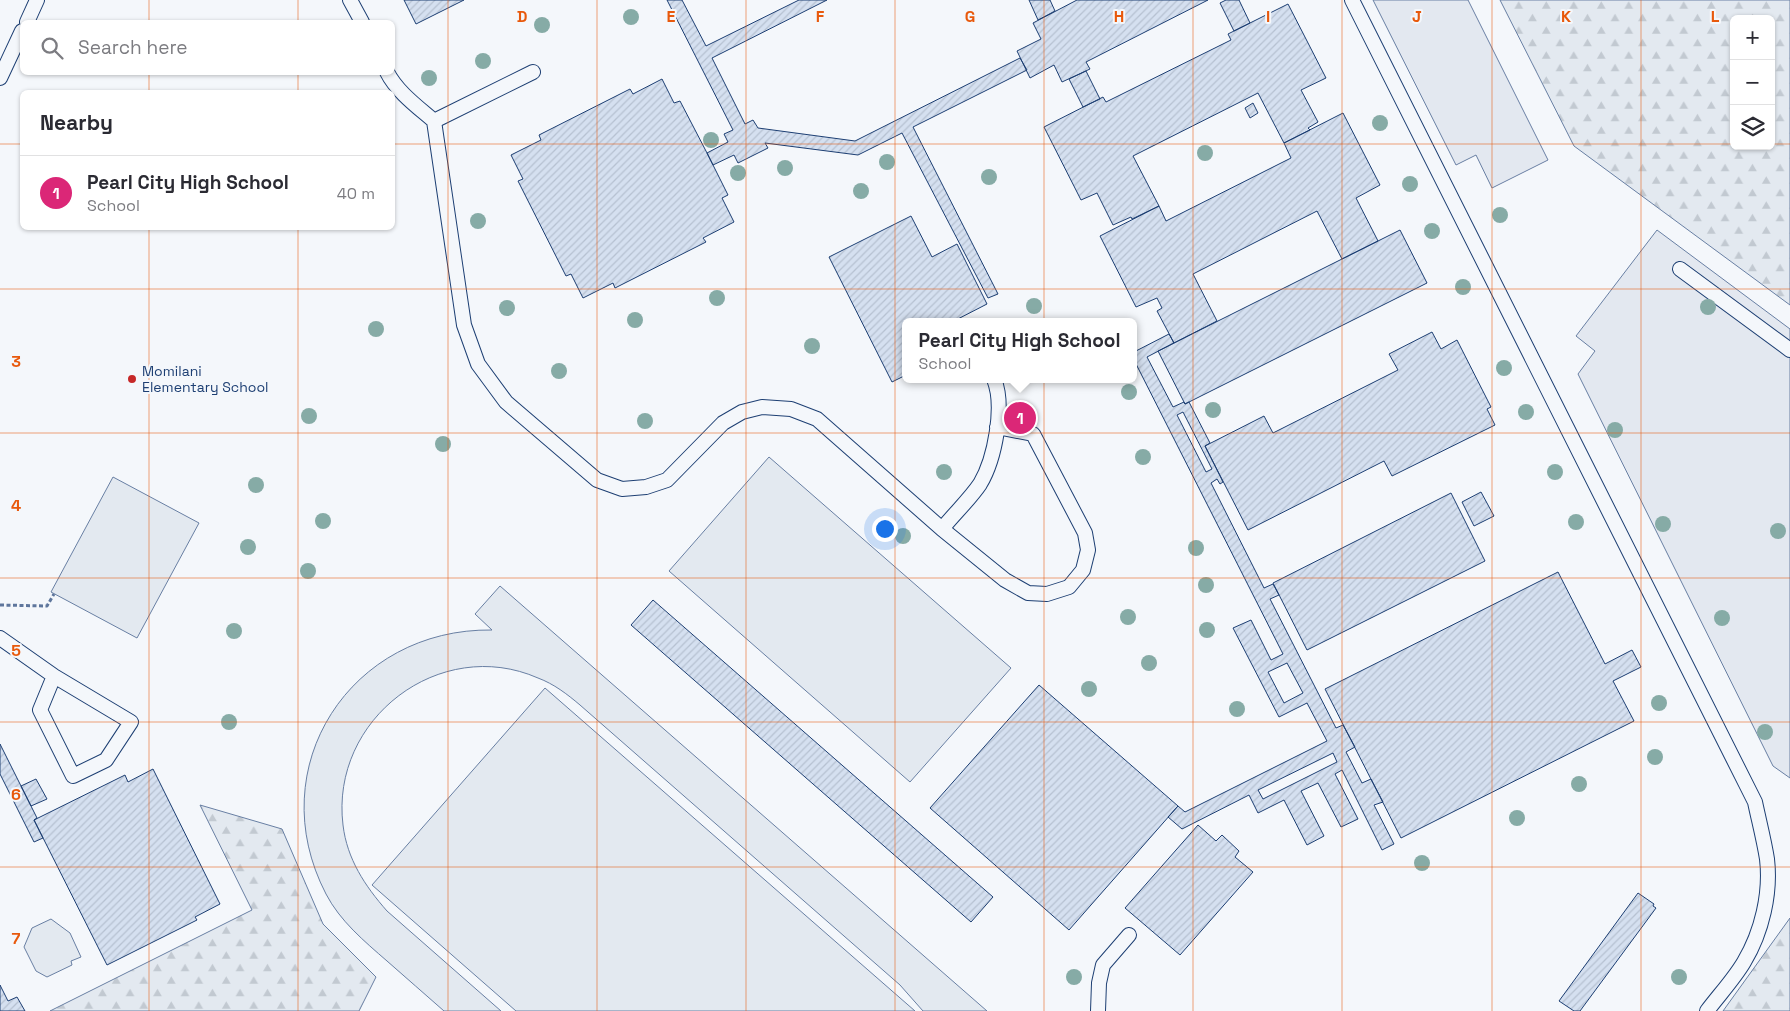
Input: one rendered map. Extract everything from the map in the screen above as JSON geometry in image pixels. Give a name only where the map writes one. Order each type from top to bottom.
[{"type":"lane","points":[[28,20],[37,0]]},
{"type":"lane","points":[[350,0],[361,20]]},
{"type":"lane","points":[[1352,0],[1755,802],[1767,860],[1767,888],[1764,915],[1744,962],[1707,1011]]},
{"type":"lane","points":[[0,78],[20,36]]},
{"type":"lane","points":[[434,120],[533,72]]},
{"type":"lane","points":[[388,75],[413,102],[434,120],[464,325],[478,364],[506,402],[597,480],[622,489],[646,487],[667,480],[723,423],[742,412],[762,407],[791,409],[817,419],[1005,580],[1028,593],[1047,594],[1069,587],[1083,570],[1088,550],[1085,533],[1034,434],[997,427]]},
{"type":"lane","points":[[1680,269],[1790,350]]},
{"type":"lane","points":[[942,528],[980,484],[992,456],[997,427],[998,389],[996,383]]},
{"type":"lane","points":[[0,638],[54,676],[130,722],[106,760],[72,776],[40,710],[54,676]]},
{"type":"lane","points":[[1098,1011],[1099,983],[1103,965],[1129,935]]},
{"type":"path","points":[[0,605],[48,606],[54,594]]},
{"type":"green space","points":[[1500,0],[1790,0],[1790,305],[1574,146]]},
{"type":"green space","points":[[769,457],[1011,668],[910,782],[669,571]]},
{"type":"green space","points":[[113,477],[199,523],[137,638],[51,592]]},
{"type":"green space","points":[[500,586],[987,1011],[923,1011],[900,985],[575,701],[538,678],[501,668],[464,668],[430,678],[399,696],[373,721],[354,751],[344,786],[343,825],[345,837],[353,861],[364,882],[387,911],[501,1011],[444,1011],[361,938],[345,922],[332,904],[326,894],[308,846],[304,799],[312,754],[331,714],[360,679],[397,653],[442,636],[492,630],[475,614]]},
{"type":"green space","points":[[545,688],[915,1011],[516,1011],[372,885]]},
{"type":"green space","points":[[200,805],[282,829],[323,924],[376,977],[359,1011],[50,1011],[252,910]]},
{"type":"green space","points":[[1790,918],[1790,1011],[1723,1011]]},
{"type":"green space","points":[[51,919],[70,933],[81,957],[71,961],[72,965],[47,977],[36,971],[24,947],[32,928]]},
{"type":"shaded area","points":[[1373,0],[1468,0],[1548,160],[1492,188],[1476,155],[1456,165]]},
{"type":"shaded area","points":[[1657,230],[1790,329],[1790,778],[1773,766],[1578,374],[1595,351],[1576,336]]},
{"type":"building","points":[[404,0],[464,0],[416,24]]},
{"type":"building","points":[[667,0],[682,0],[706,46],[799,0],[827,0],[712,58],[745,124],[753,120],[758,128],[855,141],[1020,58],[1027,70],[913,127],[998,294],[988,298],[902,133],[858,155],[765,143],[768,148],[738,163],[734,155],[713,165],[707,153],[728,142],[724,134],[733,130]]},
{"type":"building","points":[[1029,0],[1050,0],[1055,11],[1038,20]]},
{"type":"building","points":[[1077,0],[1208,0],[1086,62],[1090,69],[1062,82],[1054,65],[1030,78],[1017,51],[1041,39],[1033,23]]},
{"type":"building","points":[[1226,0],[1239,0],[1250,23],[1234,31],[1220,3]]},
{"type":"building","points":[[1288,4],[1326,78],[1301,90],[1318,122],[1308,128],[1310,130],[1284,143],[1258,93],[1133,156],[1159,206],[1132,219],[1131,217],[1113,225],[1097,193],[1081,200],[1044,127],[1103,97],[1106,102],[1231,40],[1228,34]]},
{"type":"building","points":[[1086,71],[1100,99],[1083,107],[1069,79]]},
{"type":"building","points":[[662,79],[674,103],[680,101],[707,153],[728,195],[722,198],[734,222],[703,238],[706,242],[615,288],[613,283],[583,298],[571,274],[566,276],[518,181],[523,179],[511,155],[541,140],[539,135],[630,89],[633,94]]},
{"type":"building","points":[[1253,103],[1258,113],[1250,118],[1245,108]]},
{"type":"building","points":[[1343,113],[1380,185],[1356,198],[1378,241],[1342,259],[1317,211],[1193,274],[1217,321],[1174,343],[1157,311],[1162,308],[1157,298],[1136,307],[1100,236],[1159,206],[1166,221],[1291,158],[1284,143]]},
{"type":"building","points":[[911,216],[932,257],[957,244],[987,304],[960,318],[902,318],[902,377],[892,382],[829,257]]},
{"type":"building","points":[[1400,230],[1427,283],[1185,404],[1158,351]]},
{"type":"building","points":[[1432,332],[1441,349],[1457,340],[1491,407],[1487,409],[1495,425],[1392,476],[1384,461],[1248,530],[1205,446],[1264,416],[1273,433],[1398,370],[1389,354]]},
{"type":"building","points":[[1169,334],[1174,343],[1147,357],[1173,407],[1189,402],[1210,443],[1205,446],[1223,482],[1220,484],[1217,479],[1211,483],[1264,588],[1273,584],[1279,595],[1270,599],[1336,728],[1343,725],[1355,747],[1346,752],[1362,783],[1371,779],[1383,802],[1374,805],[1394,844],[1382,850],[1342,770],[1335,774],[1358,819],[1341,827],[1318,783],[1301,791],[1324,836],[1307,845],[1284,800],[1258,813],[1249,795],[1182,829],[1168,817],[1178,806],[1185,812],[1327,741],[1307,703],[1279,717],[1233,628],[1251,620],[1271,660],[1283,654],[1137,366],[1137,350]],"holes":[[[1183,412],[1212,469],[1206,472],[1177,415]],[[1287,663],[1303,693],[1284,703],[1268,672]],[[1333,753],[1337,762],[1263,799],[1258,790]]]},
{"type":"building","points":[[1481,492],[1494,516],[1474,526],[1462,502]]},
{"type":"building","points":[[1451,493],[1485,561],[1307,650],[1273,583]]},
{"type":"building","points":[[1558,572],[1605,664],[1632,650],[1641,667],[1613,681],[1634,721],[1401,838],[1325,689]]},
{"type":"building","points":[[653,600],[993,897],[971,922],[631,625]]},
{"type":"building","points":[[1039,685],[1178,806],[1069,930],[930,808]]},
{"type":"building","points":[[0,744],[37,818],[34,820],[43,838],[34,842],[0,774]]},
{"type":"building","points":[[153,769],[220,904],[195,917],[197,920],[107,965],[34,820],[125,775],[128,782]]},
{"type":"building","points":[[36,779],[47,799],[31,806],[21,786]]},
{"type":"building","points":[[1198,825],[1216,841],[1222,835],[1239,851],[1235,857],[1253,872],[1180,955],[1125,908]]},
{"type":"building","points":[[1638,893],[1654,904],[1653,906],[1656,908],[1580,1011],[1574,1011],[1559,1001]]},
{"type":"building","points":[[0,985],[8,1001],[17,997],[25,1011],[0,1011]]},
{"type":"place","name":"Momilani Elementary School","points":[[132,379]]},
{"type":"place","name":"Pearl City High School","points":[[1020,418]]}]
